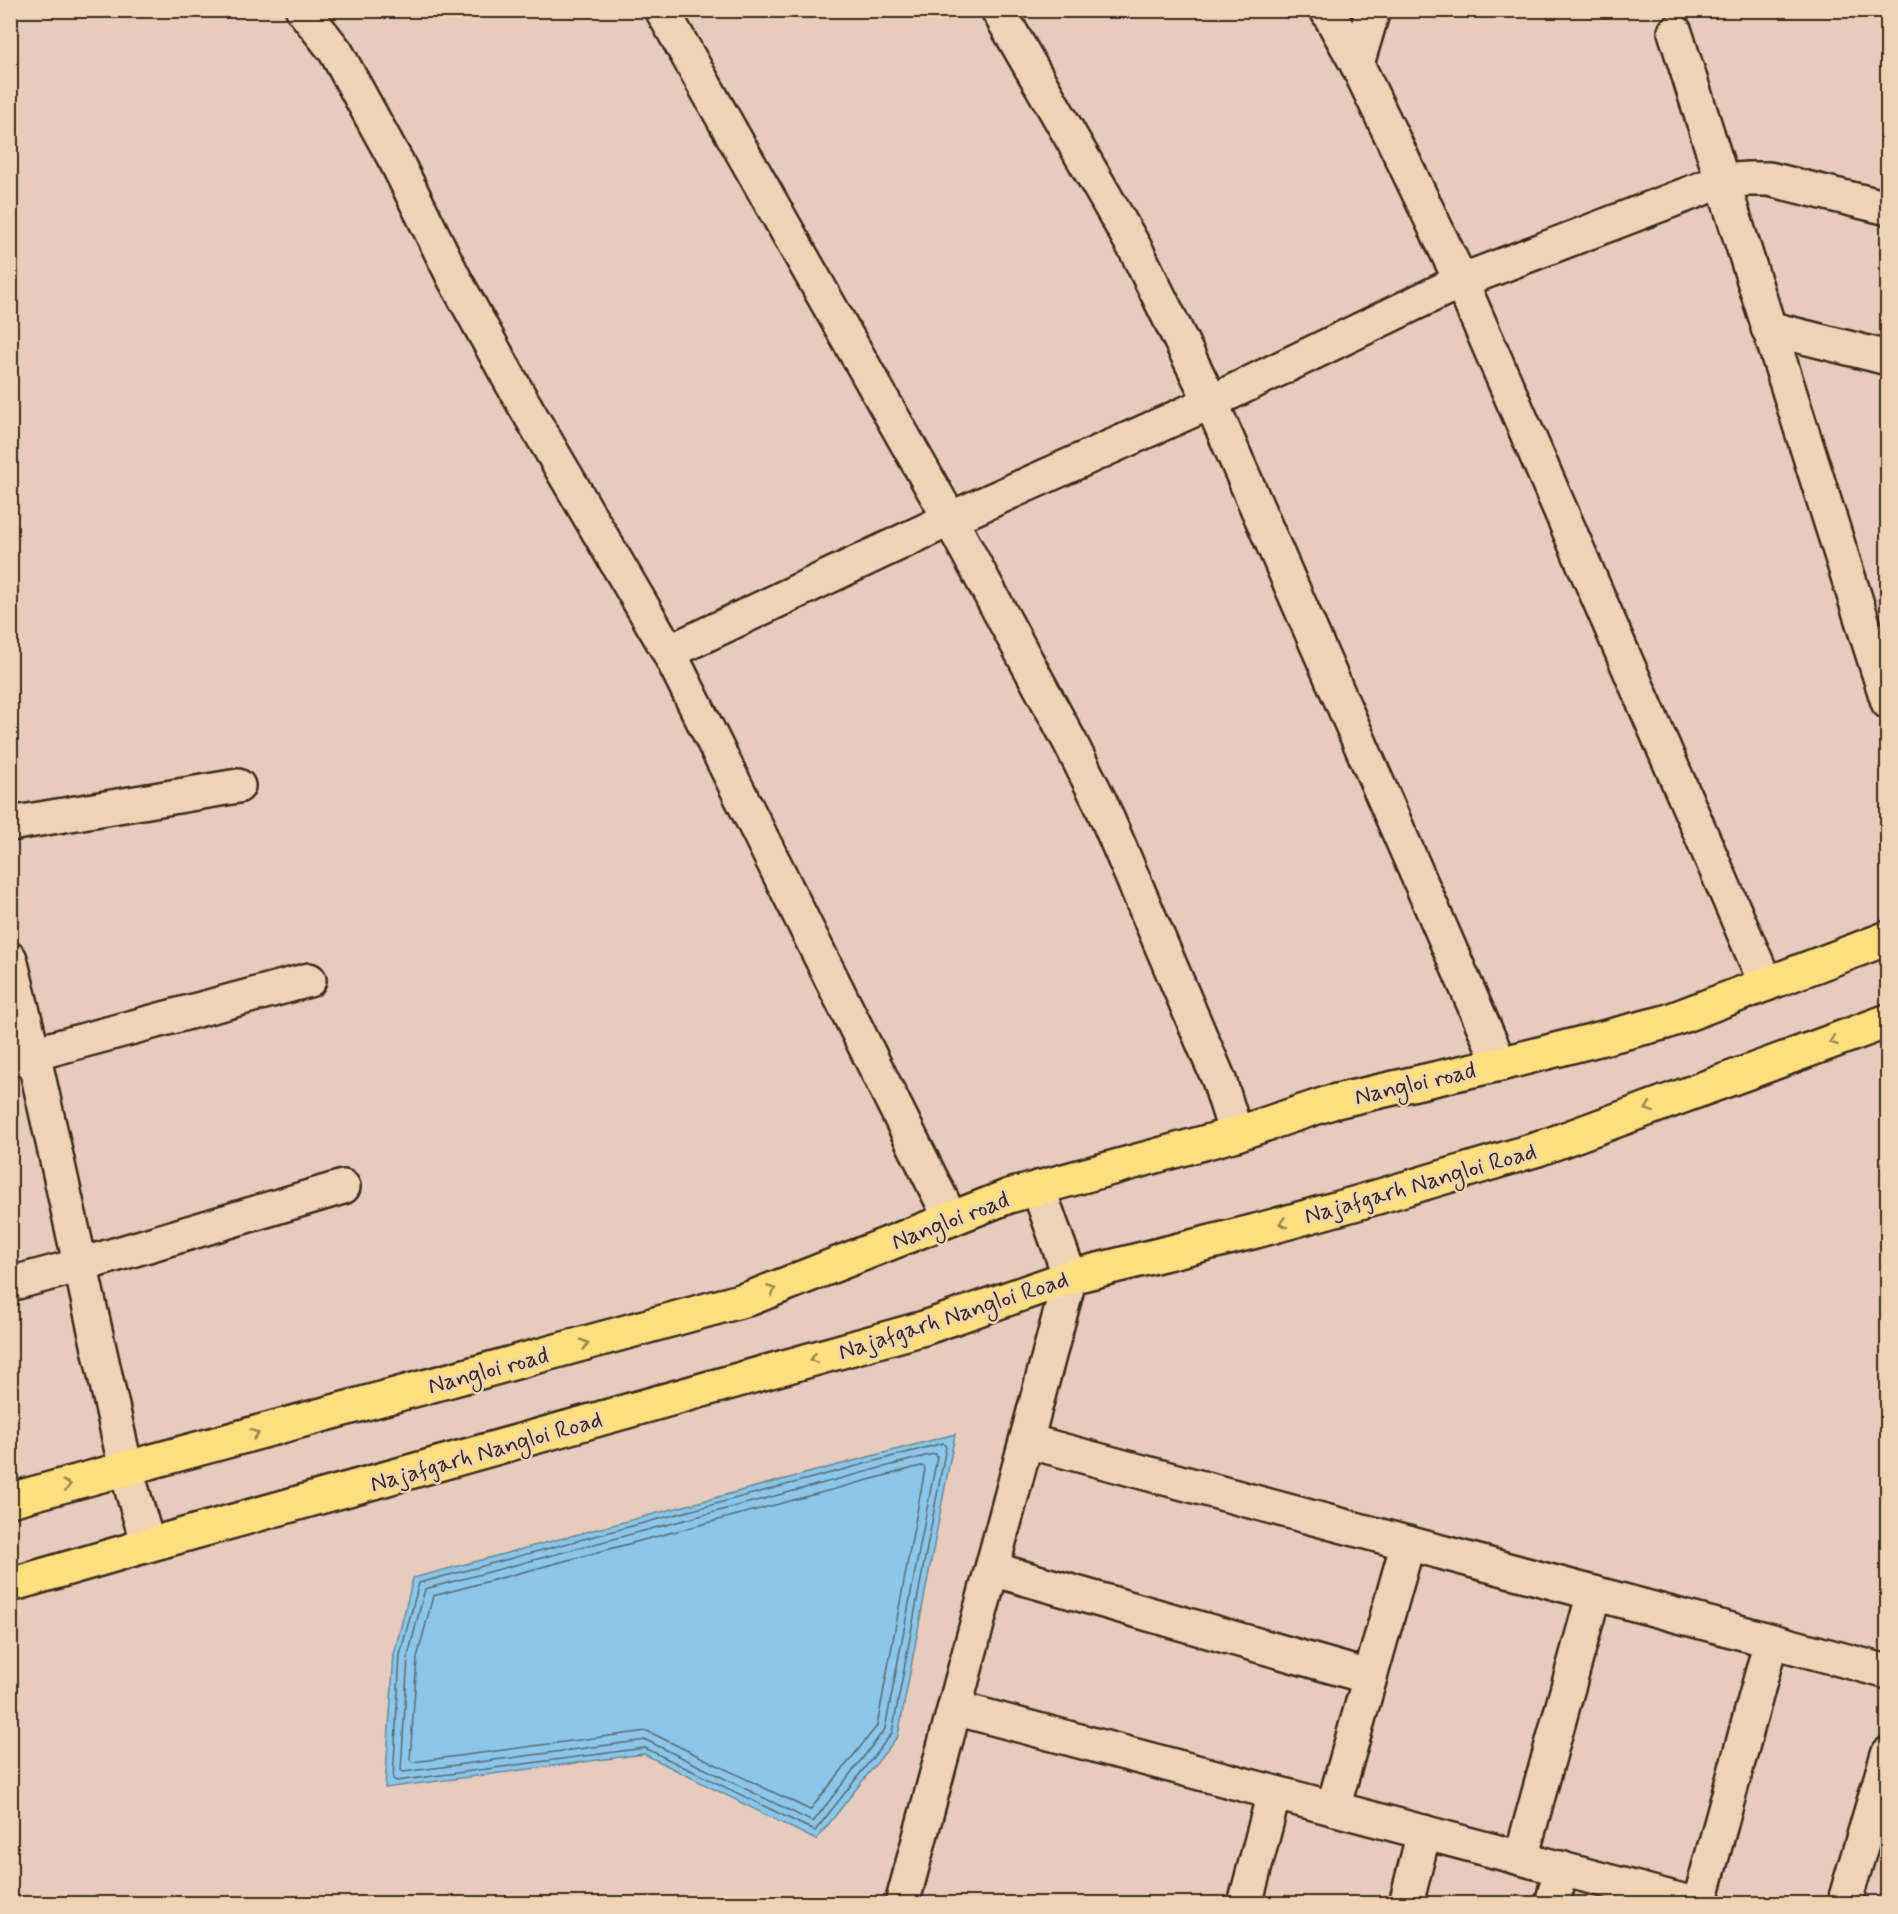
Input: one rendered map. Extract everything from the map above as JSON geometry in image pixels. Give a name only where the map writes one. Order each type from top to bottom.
[{"type":"main road","name":"Nangloi road","points":[[10,1500],[751,1298],[1009,1196],[1236,1134],[1332,1102],[1500,1064],[1666,1022],[1887,938]]},
{"type":"main road","name":"Najafgarh Nangloi Road","points":[[10,1585],[924,1328],[1070,1277],[1256,1231],[1538,1149],[1887,1021]]},
{"type":"street","points":[[303,10],[336,52],[397,163],[455,280],[518,394],[669,652],[951,1219]]},
{"type":"street","points":[[662,10],[950,519],[1071,742],[1101,804],[1220,1080],[1236,1134]]},
{"type":"street","points":[[998,10],[1137,252],[1211,402],[1500,1064]]},
{"type":"street","points":[[1327,10],[1357,64],[1461,281],[1766,984]]},
{"type":"street","points":[[1357,64],[1373,10]]},
{"type":"street","points":[[1674,32],[1887,702]]},
{"type":"street","points":[[669,652],[950,519],[1211,402],[1461,281],[1722,181],[1769,179],[1887,208]]},
{"type":"street","points":[[1768,328],[1887,358]]},
{"type":"street","points":[[10,824],[238,786]]},
{"type":"street","points":[[10,959],[22,1056],[81,1265],[126,1469],[148,1545]]},
{"type":"street","points":[[22,1056],[309,980]]},
{"type":"street","points":[[10,1284],[343,1187]]},
{"type":"street","points":[[902,1904],[1070,1277],[1038,1188]]},
{"type":"street","points":[[1027,1441],[1887,1672]]},
{"type":"street","points":[[1333,1808],[1408,1543]]},
{"type":"street","points":[[992,1569],[1369,1677]]},
{"type":"street","points":[[1521,1858],[1594,1593]]},
{"type":"street","points":[[1699,1904],[1771,1641]]},
{"type":"street","points":[[954,1708],[1694,1904]]},
{"type":"street","points":[[1844,1904],[1887,1754]]},
{"type":"street","points":[[1245,1904],[1274,1793]]},
{"type":"street","points":[[1406,1904],[1424,1832]]},
{"type":"street","points":[[1552,1904],[1561,1869]]},
{"type":"water","points":[[955,1434],[898,1736],[816,1840],[644,1754],[385,1788],[394,1654],[413,1578]]}]
